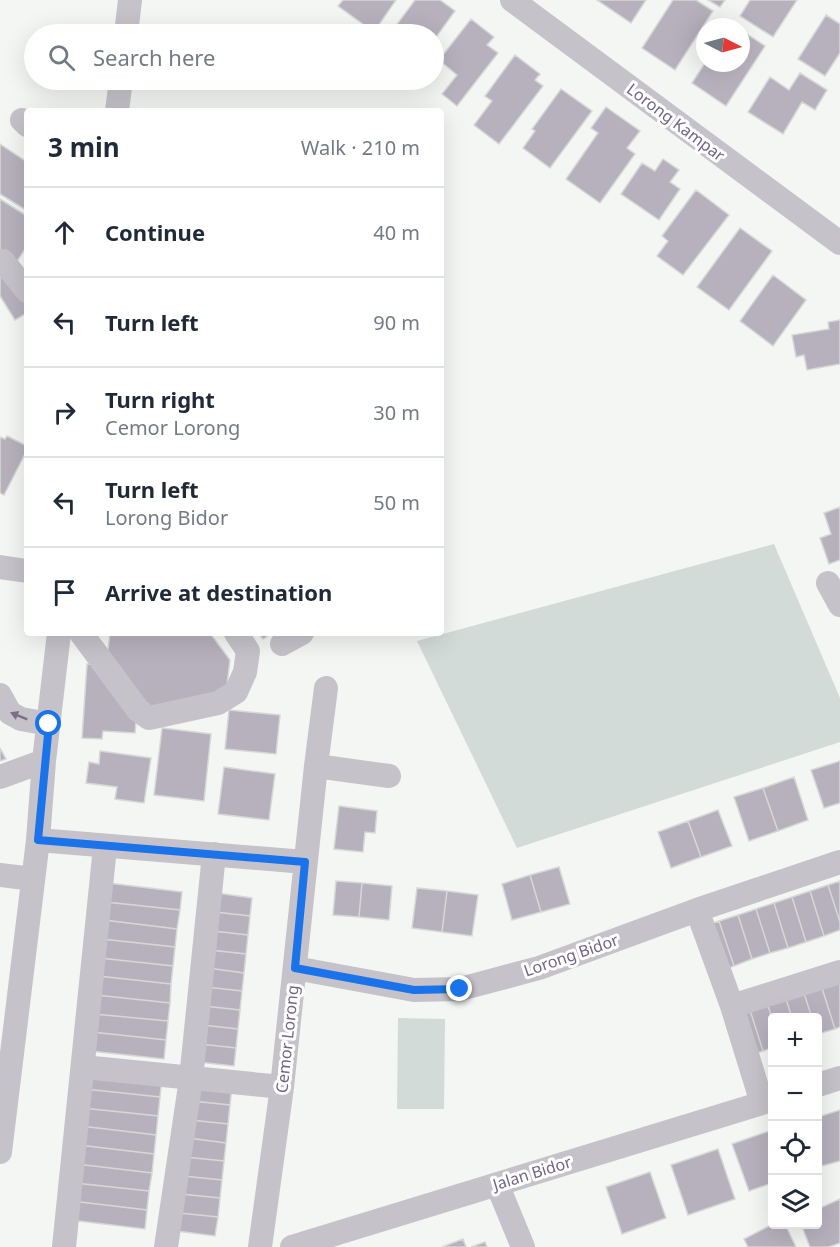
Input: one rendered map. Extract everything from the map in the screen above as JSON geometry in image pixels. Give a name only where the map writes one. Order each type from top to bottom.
[{"type":"street","points":[[127,24],[130,0]]},
{"type":"street","name":"Lorong Kampar","points":[[512,0],[840,243]]},
{"type":"street","points":[[117,108],[120,90]]},
{"type":"street","points":[[3,261],[24,287]]},
{"type":"street","points":[[0,567],[24,571]]},
{"type":"street","points":[[828,583],[840,604]]},
{"type":"street","points":[[0,1152],[4,1077],[38,840],[44,761],[59,636]]},
{"type":"street","points":[[83,636],[138,710],[149,718],[218,703],[236,692],[245,672],[248,651],[238,636]]},
{"type":"street","name":"Cemor Lorong","points":[[260,1247],[282,1087],[315,766],[326,688]]},
{"type":"street","points":[[0,694],[10,713],[21,719],[49,724]]},
{"type":"street","points":[[0,777],[44,761]]},
{"type":"street","points":[[315,766],[389,776]]},
{"type":"street","points":[[38,840],[305,862]]},
{"type":"street","points":[[64,1247],[105,847]]},
{"type":"street","points":[[166,1247],[191,1079],[214,854]]},
{"type":"street","name":"Lorong Bidor","points":[[295,968],[414,990],[460,989],[539,968],[698,910],[840,862]]},
{"type":"street","points":[[0,875],[33,879]]},
{"type":"street","points":[[698,910],[767,1102]]},
{"type":"street","points":[[732,1006],[840,972]]},
{"type":"street","points":[[83,1067],[282,1087]]},
{"type":"street","points":[[822,1084],[840,1078]]},
{"type":"street","name":"Jalan Bidor","points":[[292,1247],[767,1102]]},
{"type":"street","points":[[497,1184],[523,1247]]},
{"type":"shaded area","points":[[774,544],[840,698],[840,742],[517,848],[417,641],[444,636],[444,634]]},
{"type":"shaded area","points":[[398,1018],[445,1019],[444,1109],[397,1109]]},
{"type":"building","points":[[343,0],[396,0],[380,24],[363,24],[338,6]]},
{"type":"building","points":[[415,0],[440,0],[455,11],[444,26],[444,24],[397,24]]},
{"type":"building","points":[[597,0],[646,0],[631,23]]},
{"type":"building","points":[[673,0],[696,0],[713,11],[708,18],[696,18],[696,37],[675,70],[642,48]]},
{"type":"building","points":[[708,0],[725,0],[720,7]]},
{"type":"building","points":[[750,0],[797,0],[773,37],[750,22],[750,18],[740,16]]},
{"type":"building","points":[[826,15],[840,24],[840,53],[825,76],[798,59]]},
{"type":"building","points":[[471,19],[494,37],[487,45],[498,53],[457,106],[442,94],[457,75],[444,64],[444,54]]},
{"type":"building","points":[[750,36],[765,46],[750,69]]},
{"type":"building","points":[[515,55],[540,74],[535,80],[543,86],[499,144],[474,125],[492,101],[485,96]]},
{"type":"building","points":[[699,72],[748,72],[726,106],[692,83]]},
{"type":"building","points":[[800,73],[827,90],[815,110],[802,102],[783,134],[748,112],[770,77],[789,90]]},
{"type":"building","points":[[561,89],[592,111],[550,168],[523,148],[535,131],[532,129]]},
{"type":"building","points":[[606,107],[640,131],[627,148],[635,154],[600,203],[566,179],[598,133],[591,128]]},
{"type":"building","points":[[0,144],[24,160],[24,209],[0,194]]},
{"type":"building","points":[[663,159],[679,170],[670,182],[680,189],[659,220],[621,194],[642,163],[655,171]]},
{"type":"building","points":[[696,190],[729,215],[683,275],[657,256],[668,241],[662,236]]},
{"type":"building","points":[[0,199],[24,214],[24,251],[16,263],[0,253]]},
{"type":"building","points":[[740,228],[772,251],[729,310],[697,287]]},
{"type":"building","points":[[0,259],[24,296],[24,315],[15,320],[0,296]]},
{"type":"building","points":[[773,275],[806,300],[773,346],[740,321]]},
{"type":"building","points":[[840,320],[840,364],[807,370],[804,355],[796,357],[792,335],[829,329],[828,322]]},
{"type":"building","points":[[7,436],[24,444],[24,456],[4,495],[0,493],[0,437],[5,439]]},
{"type":"building","points":[[840,507],[840,560],[829,564],[820,538],[831,534],[824,513]]},
{"type":"building","points":[[110,636],[212,636],[230,660],[226,693],[151,717],[107,658]]},
{"type":"building","points":[[87,664],[100,665],[137,710],[135,733],[103,731],[102,739],[82,738]]},
{"type":"building","points":[[229,710],[280,715],[276,754],[225,749]]},
{"type":"building","points":[[162,728],[211,734],[204,801],[154,795]]},
{"type":"building","points":[[0,748],[6,759],[0,761]]},
{"type":"building","points":[[100,751],[151,758],[144,803],[115,799],[117,787],[86,783],[89,762],[99,764]]},
{"type":"building","points":[[840,761],[840,803],[824,808],[811,770]]},
{"type":"building","points":[[224,767],[275,774],[269,820],[218,814]]},
{"type":"building","points":[[794,777],[808,820],[778,831],[763,788]]},
{"type":"building","points":[[763,788],[778,831],[749,841],[734,797]]},
{"type":"building","points":[[339,806],[377,811],[375,833],[365,832],[363,852],[334,849]]},
{"type":"building","points":[[718,810],[732,846],[701,857],[688,821]]},
{"type":"building","points":[[688,821],[701,857],[671,868],[658,832]]},
{"type":"building","points":[[559,867],[570,904],[541,912],[530,875]]},
{"type":"building","points":[[530,875],[541,912],[512,920],[502,884]]},
{"type":"building","points":[[336,881],[362,883],[359,917],[333,915]]},
{"type":"building","points":[[840,881],[840,922],[828,885]]},
{"type":"building","points":[[108,883],[182,892],[180,910],[106,902]]},
{"type":"building","points":[[362,883],[392,886],[389,920],[359,917]]},
{"type":"building","points":[[828,885],[840,922],[840,930],[824,936],[810,891]]},
{"type":"building","points":[[417,888],[447,891],[442,932],[412,928]]},
{"type":"building","points":[[447,891],[478,895],[472,936],[442,932]]},
{"type":"building","points":[[810,891],[824,936],[806,942],[792,897]]},
{"type":"building","points":[[217,893],[252,898],[250,916],[215,912]]},
{"type":"building","points":[[792,897],[806,942],[788,948],[774,903]]},
{"type":"building","points":[[106,902],[180,910],[177,929],[104,920]]},
{"type":"building","points":[[774,903],[788,948],[770,953],[756,909]]},
{"type":"building","points":[[756,909],[770,953],[752,959],[738,915]]},
{"type":"building","points":[[215,912],[250,916],[248,935],[213,931]]},
{"type":"building","points":[[738,915],[752,959],[734,966],[719,921]]},
{"type":"building","points":[[104,920],[177,929],[175,947],[102,939]]},
{"type":"building","points":[[719,921],[734,966],[716,972],[702,927]]},
{"type":"building","points":[[213,931],[248,935],[246,954],[210,950]]},
{"type":"building","points":[[102,939],[175,947],[173,966],[100,958]]},
{"type":"building","points":[[210,950],[246,954],[244,973],[208,968]]},
{"type":"building","points":[[100,958],[173,966],[171,984],[98,976]]},
{"type":"building","points":[[208,968],[244,973],[242,991],[206,987]]},
{"type":"building","points":[[98,976],[171,984],[170,1003],[96,995]]},
{"type":"building","points":[[840,981],[840,1027],[835,1029],[821,985]]},
{"type":"building","points":[[821,985],[835,1029],[822,1033],[822,1013],[810,1013],[803,990]]},
{"type":"building","points":[[206,987],[242,991],[240,1010],[204,1006]]},
{"type":"building","points":[[803,990],[810,1013],[790,1013],[785,996]]},
{"type":"building","points":[[96,995],[170,1003],[168,1021],[94,1014]]},
{"type":"building","points":[[785,996],[790,1013],[770,1013],[767,1002]]},
{"type":"building","points":[[767,1002],[770,1013],[768,1013],[768,1049],[763,1051],[749,1007]]},
{"type":"building","points":[[204,1006],[240,1010],[238,1029],[202,1025]]},
{"type":"building","points":[[749,1007],[763,1051],[744,1057],[731,1013]]},
{"type":"building","points":[[94,1014],[168,1021],[166,1040],[92,1032]]},
{"type":"building","points":[[202,1025],[238,1029],[236,1048],[200,1044]]},
{"type":"building","points":[[92,1032],[166,1040],[164,1059],[90,1051]]},
{"type":"building","points":[[200,1044],[236,1048],[234,1066],[198,1062]]},
{"type":"building","points":[[88,1070],[162,1078],[160,1097],[85,1089]]},
{"type":"building","points":[[194,1082],[232,1087],[230,1105],[192,1101]]},
{"type":"building","points":[[85,1089],[160,1097],[158,1116],[83,1108]]},
{"type":"building","points":[[192,1101],[230,1105],[228,1124],[190,1120]]},
{"type":"building","points":[[83,1108],[158,1116],[156,1135],[81,1126]]},
{"type":"building","points":[[840,1110],[840,1161],[822,1166],[822,1121],[822,1116]]},
{"type":"building","points":[[190,1120],[228,1124],[226,1143],[188,1138]]},
{"type":"building","points":[[81,1126],[156,1135],[154,1154],[79,1145]]},
{"type":"building","points":[[768,1131],[768,1184],[749,1191],[732,1144]]},
{"type":"building","points":[[188,1138],[226,1143],[224,1161],[185,1157]]},
{"type":"building","points":[[79,1145],[154,1154],[152,1173],[77,1164]]},
{"type":"building","points":[[718,1149],[735,1199],[688,1215],[671,1165]]},
{"type":"building","points":[[185,1157],[224,1161],[222,1180],[183,1176]]},
{"type":"building","points":[[77,1164],[152,1173],[149,1191],[75,1183]]},
{"type":"building","points":[[650,1172],[666,1218],[622,1234],[606,1187]]},
{"type":"building","points":[[183,1176],[222,1180],[220,1198],[181,1194]]},
{"type":"building","points":[[75,1183],[149,1191],[147,1210],[72,1201]]},
{"type":"building","points":[[181,1194],[220,1198],[218,1217],[179,1213]]},
{"type":"building","points":[[840,1199],[840,1243],[829,1247],[810,1247],[803,1229],[822,1229],[822,1207]]},
{"type":"building","points":[[72,1201],[147,1210],[145,1229],[71,1220]]},
{"type":"building","points":[[179,1213],[218,1217],[215,1236],[177,1231]]},
{"type":"building","points":[[768,1227],[768,1229],[787,1229],[796,1247],[748,1247],[744,1239]]},
{"type":"building","points":[[463,1239],[466,1247],[442,1247]]},
{"type":"building","points":[[485,1242],[487,1247],[471,1247]]},
{"type":"route","points":[[49,724],[38,840],[305,862],[295,968],[414,990],[460,989]]}]
